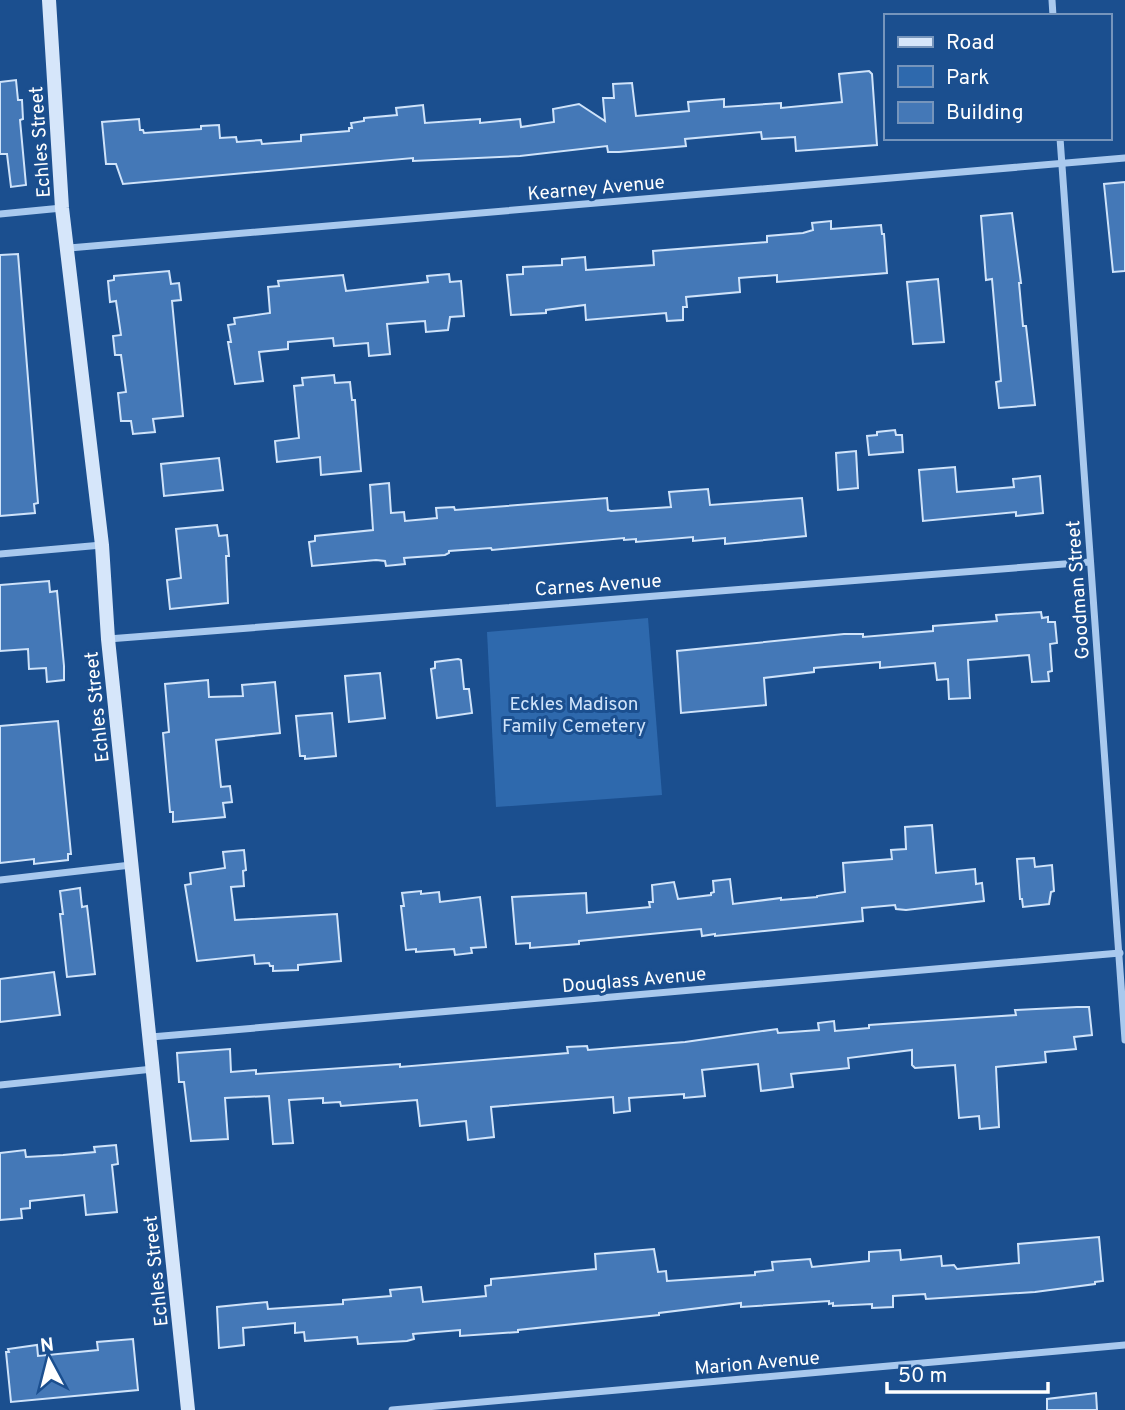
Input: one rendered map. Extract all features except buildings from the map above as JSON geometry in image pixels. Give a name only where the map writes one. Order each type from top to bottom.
[{"type":"street","name":"Echles Street","points":[[49,0],[62,208],[69,248],[102,545],[108,639],[188,1410]]},
{"type":"street","name":"Goodman Street","points":[[1060,140],[1125,1040]]},
{"type":"street","name":"Kearney Avenue","points":[[69,248],[1125,158]]},
{"type":"street","points":[[0,214],[62,208]]},
{"type":"street","points":[[0,554],[102,545]]},
{"type":"street","name":"Carnes Avenue","points":[[108,639],[1090,562]]},
{"type":"street","points":[[0,880],[133,865]]},
{"type":"street","name":"Douglass Avenue","points":[[151,1037],[1120,953]]},
{"type":"street","points":[[0,1085],[154,1069]]},
{"type":"street","name":"Marion Avenue","points":[[392,1410],[1125,1345]]},
{"type":"green space","name":"Eckles Madison Family Cemetery","points":[[648,618],[662,795],[496,807],[487,632]]}]
